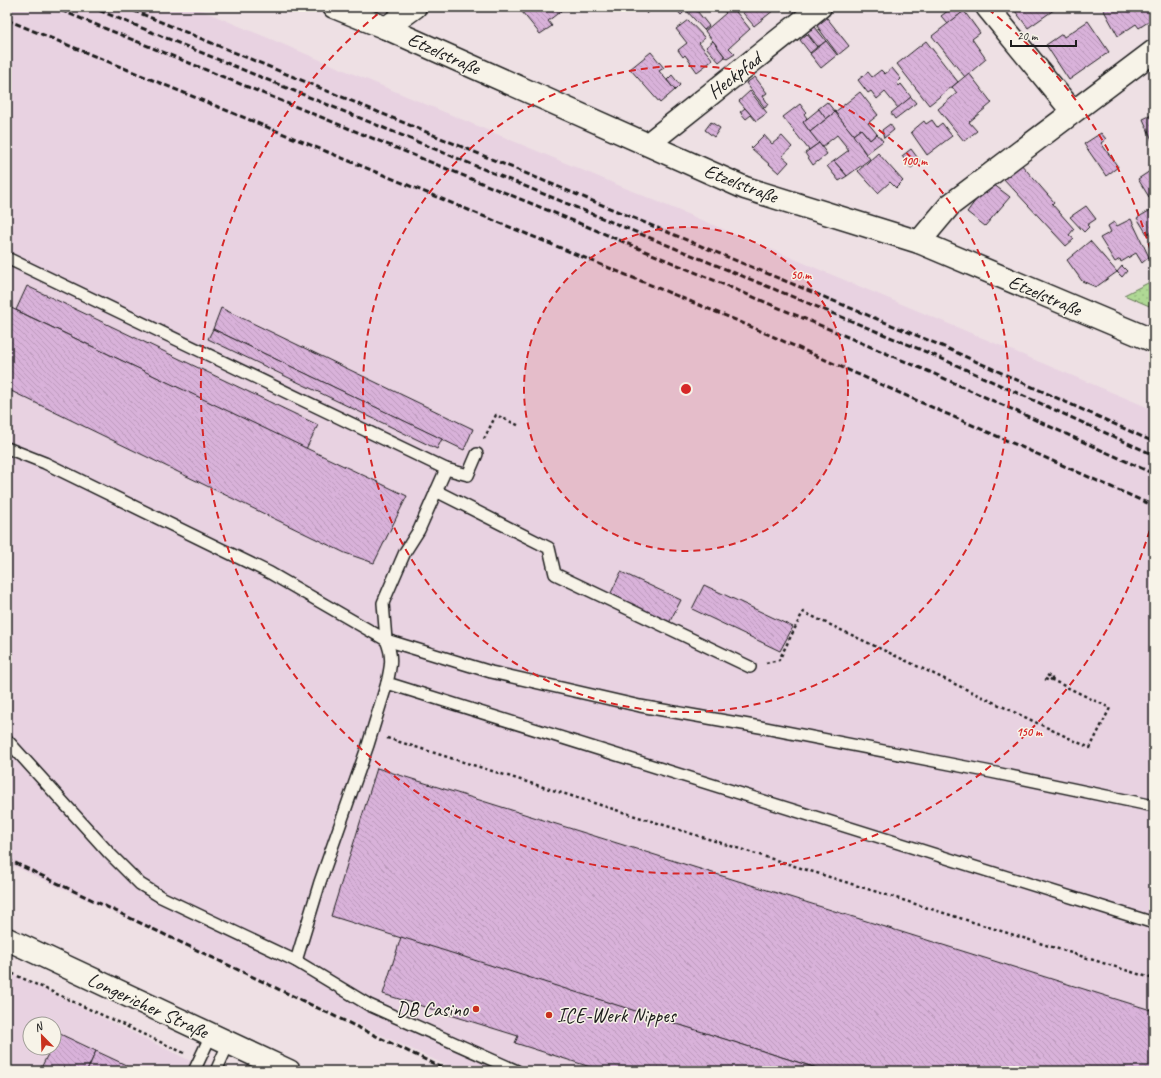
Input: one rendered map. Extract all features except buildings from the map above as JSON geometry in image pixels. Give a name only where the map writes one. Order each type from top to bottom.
[{"type":"street","name":"Etzelstraße","points":[[334,7],[386,28],[745,188],[919,242],[1154,341]]},
{"type":"street","points":[[386,28],[416,7]]},
{"type":"street","name":"Heckpfad","points":[[648,144],[820,7]]},
{"type":"street","points":[[987,7],[1072,112]]},
{"type":"street","points":[[919,242],[950,205],[1154,50]]},
{"type":"street","name":"Longericher Straße","points":[[7,939],[289,1071]]},
{"type":"lane","points":[[7,258],[446,469],[468,475],[477,454]]},
{"type":"lane","points":[[7,448],[45,463],[270,573],[386,640],[491,672],[640,706],[760,727],[986,771],[1154,806]]},
{"type":"lane","points":[[296,961],[320,882],[372,733],[392,664],[391,651],[386,640],[383,603],[405,552],[419,530],[446,469]]},
{"type":"lane","points":[[436,491],[549,548],[555,574],[750,667]]},
{"type":"lane","points":[[387,683],[1154,923]]},
{"type":"lane","points":[[7,740],[104,847],[140,884],[161,897],[296,961],[369,1005],[517,1071]]},
{"type":"lane","points":[[194,1071],[199,1060],[220,1038]]},
{"type":"lane","points":[[216,1071],[220,1038]]},
{"type":"path","points":[[477,454],[496,415],[520,426]]},
{"type":"path","points":[[750,667],[779,660],[803,612],[1090,748],[1110,708],[1050,679],[1050,681],[1045,679]]},
{"type":"path","points":[[1046,675],[1052,678],[1050,679]]},
{"type":"path","points":[[372,733],[1154,979]]},
{"type":"path","points":[[7,971],[199,1060]]},
{"type":"shaded area","points":[[7,7],[194,7],[1154,410],[1154,1071],[459,1071],[7,863]]},
{"type":"shaded area","points":[[7,971],[211,1071],[7,1071]]},
{"type":"green space","points":[[1154,280],[1154,308],[1124,295]]},
{"type":"railway","points":[[53,7],[586,226],[930,372],[1154,474]]},
{"type":"railway","points":[[91,7],[936,356],[1154,455]]},
{"type":"railway","points":[[125,7],[942,346],[1154,442]]},
{"type":"railway","points":[[7,20],[738,321],[1154,506]]},
{"type":"railway","points":[[7,859],[449,1071]]},
{"type":"place","name":"DB Casino","points":[[476,1009]]},
{"type":"place","name":"ICE-Werk Nippes","points":[[549,1015]]}]
